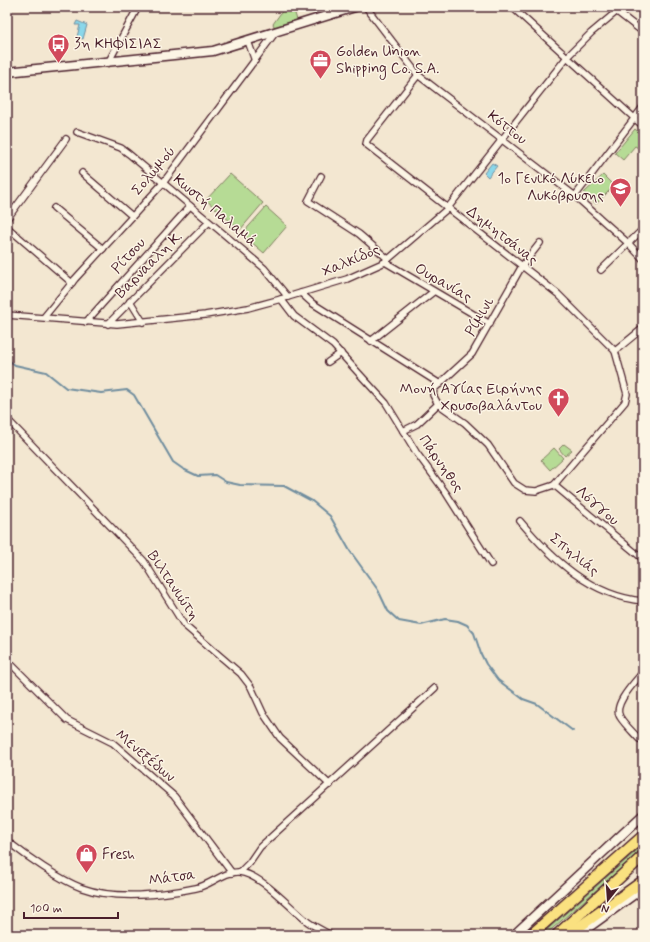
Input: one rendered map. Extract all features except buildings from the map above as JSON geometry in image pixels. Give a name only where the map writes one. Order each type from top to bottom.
[{"type":"highway","points":[[531,935],[643,836]]},
{"type":"highway","points":[[558,935],[643,856]]},
{"type":"highway","points":[[568,935],[643,880]]},
{"type":"main road","points":[[7,72],[204,53],[275,33],[355,7]]},
{"type":"main road","points":[[514,935],[643,815]]},
{"type":"main road","points":[[578,935],[643,888]]},
{"type":"street","points":[[108,63],[138,7]]},
{"type":"street","name":"Κόττου","points":[[366,7],[418,75],[575,196],[628,243],[643,259]]},
{"type":"street","points":[[512,7],[643,126]]},
{"type":"street","name":"Χαλκίδος","points":[[7,315],[44,317],[108,324],[205,316],[248,308],[288,297],[347,279],[387,261],[447,209],[567,57],[591,33],[622,7]]},
{"type":"street","points":[[616,11],[643,32]]},
{"type":"street","name":"Σολωμού","points":[[44,317],[72,283],[163,183],[275,33]]},
{"type":"street","points":[[248,41],[255,61]]},
{"type":"street","name":"Δημητσάνας","points":[[418,75],[367,140],[366,144],[368,147],[558,294],[615,351]]},
{"type":"street","points":[[575,196],[643,107]]},
{"type":"street","name":"Κωστή Παλαμά","points":[[77,132],[121,148],[208,223],[264,268],[288,297]]},
{"type":"street","points":[[7,218],[66,139]]},
{"type":"street","points":[[82,173],[132,216]]},
{"type":"street","name":"Ουρανίας","points":[[321,176],[308,201],[359,234],[387,261],[433,292],[490,324]]},
{"type":"street","name":"Ρίτσου","points":[[86,322],[190,206]]},
{"type":"street","points":[[54,208],[104,248]]},
{"type":"street","name":"Βαρνααλη Κ.","points":[[108,324],[208,223]]},
{"type":"street","points":[[7,227],[72,283]]},
{"type":"street","points":[[601,270],[643,229]]},
{"type":"street","name":"Ρίμινι","points":[[438,404],[433,395],[434,389],[472,354],[522,266],[540,243]]},
{"type":"street","points":[[372,341],[433,292]]},
{"type":"street","points":[[301,293],[312,303],[440,384]]},
{"type":"street","name":"Πάρνηθος","points":[[281,299],[294,316],[325,338],[341,353],[386,403],[416,452],[446,493],[491,564]]},
{"type":"street","points":[[130,302],[143,322]]},
{"type":"street","points":[[403,431],[417,424],[438,404],[465,423],[482,438],[509,478],[518,487],[536,491],[554,485],[626,400],[627,394],[615,351],[643,328]]},
{"type":"street","points":[[328,362],[341,353]]},
{"type":"street","name":"Βιλτανιώτη","points":[[7,420],[144,562],[184,625],[241,674],[251,687],[263,713],[280,738],[330,784]]},
{"type":"street","name":"Λόγγου","points":[[554,485],[643,559]]},
{"type":"street","name":"Σπηλιάς","points":[[520,521],[536,539],[583,581],[607,594],[620,598],[643,601]]},
{"type":"street","name":"Μενεξέδων","points":[[7,660],[67,720],[113,742],[174,796],[232,873]]},
{"type":"street","points":[[639,739],[619,717],[617,710],[620,702],[643,672]]},
{"type":"street","points":[[332,935],[307,921],[259,881],[240,872],[249,863],[260,847],[435,688]]},
{"type":"street","name":"Μάτσα","points":[[7,841],[75,884],[89,890],[112,894],[141,895],[197,888],[232,873],[240,872]]},
{"type":"green space","points":[[285,7],[293,7],[297,20],[275,28],[273,24]]},
{"type":"green space","points":[[635,129],[643,136],[643,151],[635,146],[623,160],[615,153]]},
{"type":"green space","points":[[230,174],[263,203],[240,230],[206,200]]},
{"type":"green space","points":[[603,175],[614,186],[596,204],[584,193]]},
{"type":"green space","points":[[266,207],[287,226],[264,253],[242,234]]},
{"type":"green space","points":[[564,444],[572,450],[565,456],[559,449]]},
{"type":"green space","points":[[554,448],[563,458],[550,470],[541,460]]},
{"type":"green space","points":[[643,845],[643,849],[545,935],[541,935]]},
{"type":"water","points":[[77,21],[87,25],[83,39],[77,37],[80,25],[75,25]]},
{"type":"water","points":[[492,163],[497,166],[488,177],[484,173]]},
{"type":"waterway","points":[[7,359],[15,365],[46,372],[66,388],[101,393],[127,390],[134,395],[173,462],[183,469],[198,476],[215,475],[226,482],[240,485],[284,486],[312,501],[330,516],[350,551],[378,590],[388,611],[399,621],[421,625],[445,619],[458,621],[467,625],[474,633],[486,664],[498,680],[523,699],[537,704],[573,731]]},
{"type":"place","name":"3η ΚΗΦΙΣΙΑΣ","points":[[58,64]]},
{"type":"place","name":"Golden Union Shipping Co. S.A.","points":[[320,80]]},
{"type":"place","name":"1ο Γενικό Λύκειο Λυκόβρυσης","points":[[620,208]]},
{"type":"place","name":"Μονή Αγίας Ειρήνης Χρυσοβαλάντου","points":[[558,418]]},
{"type":"place","name":"Fresh","points":[[87,874]]}]
